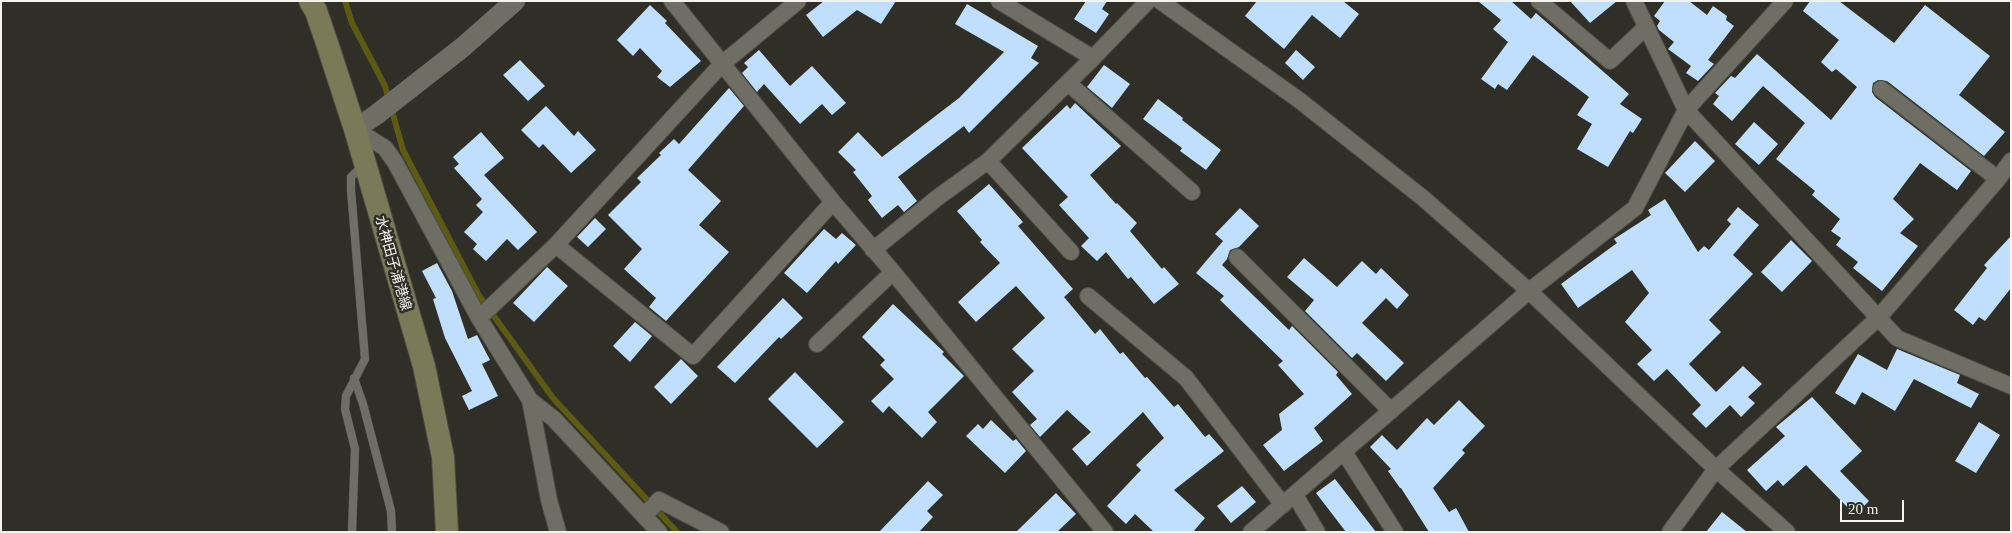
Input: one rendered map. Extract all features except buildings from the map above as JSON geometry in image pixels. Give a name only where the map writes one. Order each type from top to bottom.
[{"type":"main road","name":"水神田子浦港線","points":[[310,1],[316,11],[328,43],[355,129],[424,366],[442,457],[447,532]]},
{"type":"street","points":[[514,1],[463,47],[376,116],[355,129],[385,148],[395,162],[480,318],[530,400],[554,419],[659,532]]},
{"type":"street","points":[[672,1],[833,202],[893,272],[1105,532]]},
{"type":"street","points":[[480,318],[556,245],[722,64],[798,1]]},
{"type":"street","points":[[998,1],[1093,58]]},
{"type":"street","points":[[873,250],[937,198],[988,161],[1148,1]]},
{"type":"street","points":[[1160,1],[1299,100],[1400,180],[1530,291],[1716,469],[1787,532]]},
{"type":"street","points":[[1539,1],[1610,61],[1646,27]]},
{"type":"street","points":[[1634,1],[1686,110],[1897,338],[2011,386]]},
{"type":"street","points":[[1252,532],[1530,291],[1636,208],[1686,110],[1785,1]]},
{"type":"street","points":[[1068,83],[1192,192]]},
{"type":"street","points":[[1882,89],[1998,179]]},
{"type":"street","points":[[988,161],[1071,252]]},
{"type":"street","points":[[1670,532],[1716,469],[1879,317],[2011,162]]},
{"type":"street","points":[[556,245],[693,356],[833,202]]},
{"type":"street","points":[[1237,257],[1391,411]]},
{"type":"street","points":[[817,344],[893,272]]},
{"type":"street","points":[[1088,296],[1186,378],[1317,532]]},
{"type":"street","points":[[530,400],[549,500],[558,532]]},
{"type":"street","points":[[1344,452],[1395,532]]},
{"type":"street","points":[[644,516],[659,500],[720,532]]},
{"type":"lane","points":[[352,532],[355,449],[345,409],[346,396],[365,359],[351,190],[352,177],[365,163]]},
{"type":"lane","points":[[354,378],[363,404],[391,511],[392,532]]},
{"type":"waterway","points":[[345,1],[352,23],[385,86],[403,150],[478,294],[553,398],[677,532]]}]
